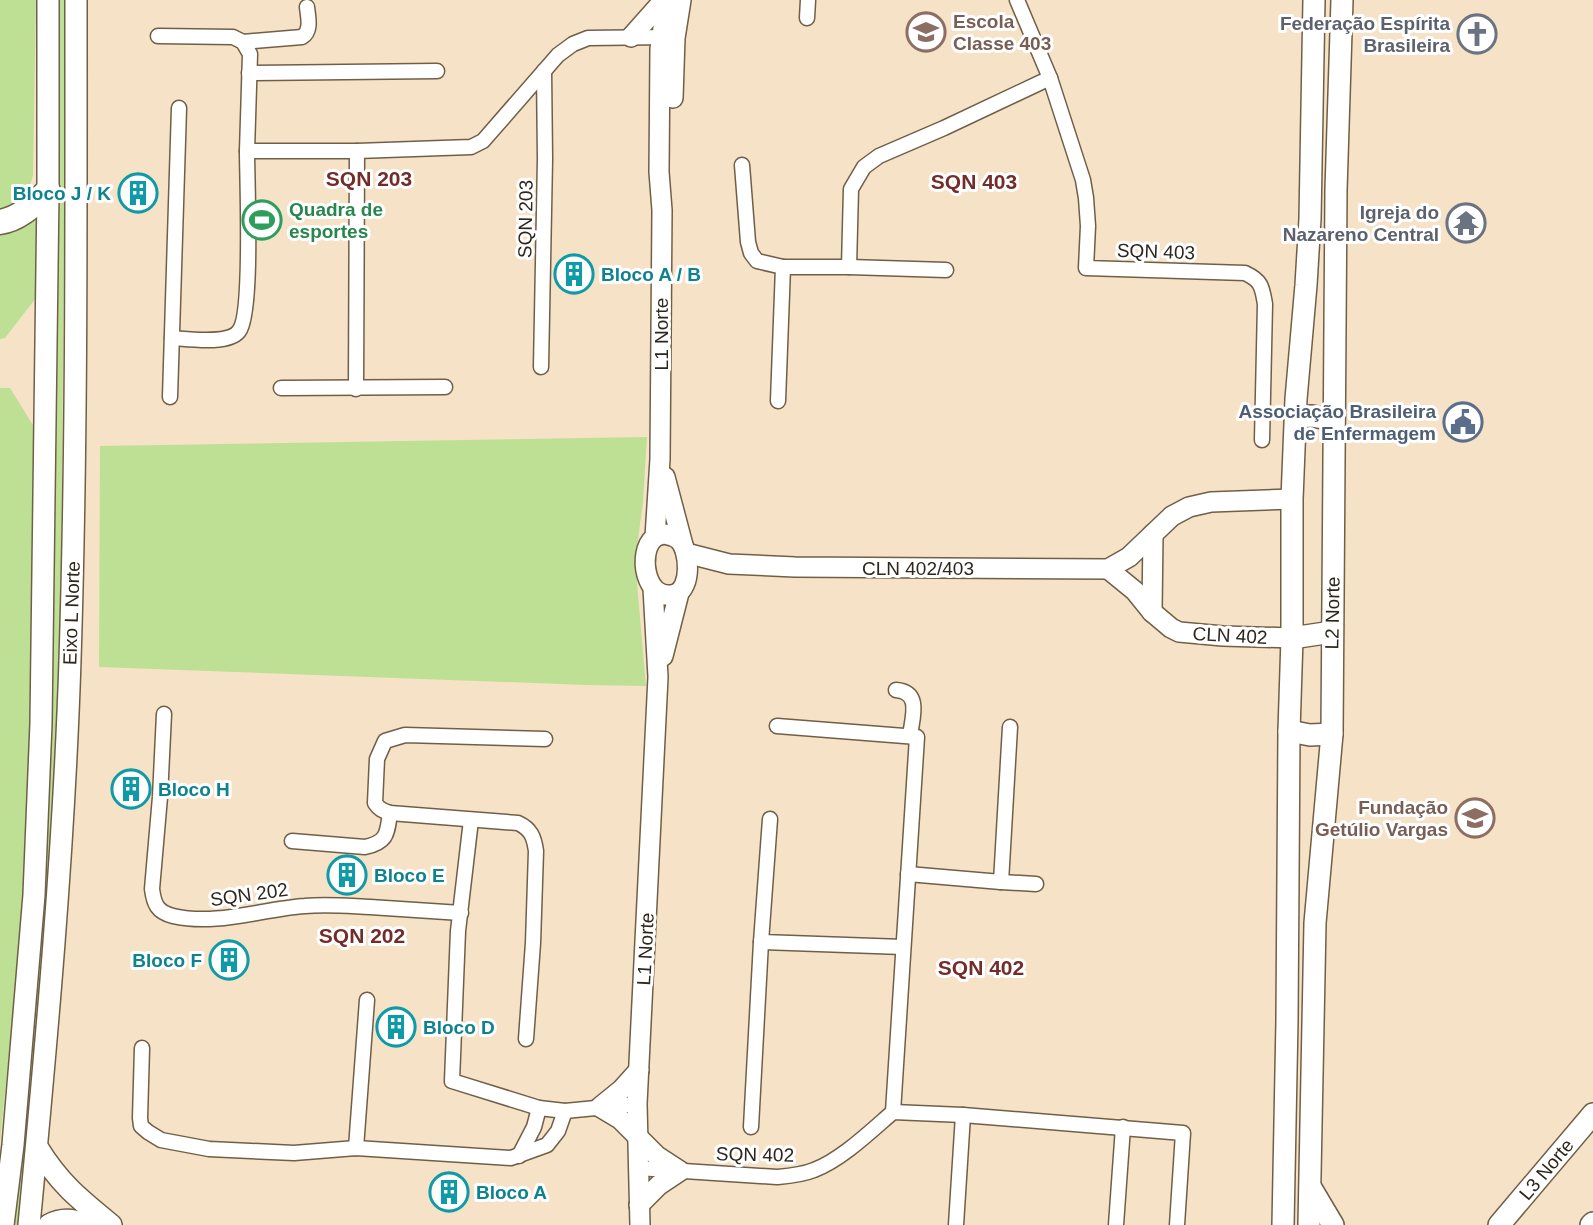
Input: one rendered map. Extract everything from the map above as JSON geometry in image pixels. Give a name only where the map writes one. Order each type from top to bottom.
[{"type":"highway","points":[[0,222],[21,214],[48,191]]},
{"type":"main road","name":"Eixo L Norte","points":[[3,1225],[13,1145],[34,895],[41,723],[48,0]]},
{"type":"main road","name":"Eixo L Norte","points":[[29,1225],[60,872],[70,662],[76,449],[76,0]]},
{"type":"main road","name":"L2 Norte","points":[[1283,1225],[1292,499],[1295,417],[1310,219],[1314,0]]},
{"type":"main road","name":"L2 Norte","points":[[1309,1225],[1315,923],[1332,734],[1336,184],[1342,0]]},
{"type":"main road","points":[[1295,417],[1312,416],[1334,420]]},
{"type":"main road","points":[[1292,638],[1332,632]]},
{"type":"main road","points":[[1289,731],[1310,735],[1332,734]]},
{"type":"main road","name":"L3 Norte","points":[[1499,1225],[1593,1114]]},
{"type":"main road","points":[[37,1147],[63,1184],[111,1225]]},
{"type":"main road","points":[[1309,1185],[1333,1225]]},
{"type":"main road","points":[[49,1225],[65,1219],[86,1225]]},
{"type":"street","points":[[628,37],[666,0]]},
{"type":"street","name":"L1 Norte","points":[[662,210],[672,134],[666,0]]},
{"type":"street","name":"L1 Norte","points":[[655,537],[660,459],[660,64],[681,0]]},
{"type":"street","points":[[807,18],[808,0]]},
{"type":"street","name":"SQN 403","points":[[1017,0],[1050,78],[1083,180],[1088,226],[1086,268],[1245,273],[1256,278],[1265,304],[1262,440]]},
{"type":"street","points":[[158,36],[226,36],[243,42],[302,37],[309,30],[307,7]]},
{"type":"street","points":[[628,37],[660,64]]},
{"type":"street","points":[[247,150],[357,151],[471,147],[483,141],[544,71],[566,49],[581,40],[668,37]]},
{"type":"street","points":[[172,338],[232,337],[240,331],[245,320],[250,54],[243,42]]},
{"type":"street","points":[[249,73],[437,71]]},
{"type":"street","name":"SQN 203","points":[[541,367],[544,71]]},
{"type":"street","points":[[849,267],[851,189],[864,167],[879,156],[1050,78]]},
{"type":"street","points":[[170,397],[179,108]]},
{"type":"street","points":[[356,389],[357,151]]},
{"type":"street","points":[[742,165],[748,242],[757,261],[783,267],[946,270]]},
{"type":"street","points":[[778,401],[783,267]]},
{"type":"street","points":[[281,388],[445,387]]},
{"type":"street","name":"L1 Norte","points":[[660,459],[684,549]]},
{"type":"street","points":[[1108,569],[1129,557],[1172,516],[1189,507],[1211,502],[1292,499]]},
{"type":"street","points":[[664,534],[673,536],[684,549],[688,563],[683,585],[673,595],[653,588],[646,576],[645,562],[650,541],[664,534]]},
{"type":"street","points":[[1152,612],[1153,534]]},
{"type":"street","name":"CLN 402/403","points":[[684,549],[729,564],[795,567],[1108,569]]},
{"type":"street","name":"CLN 402/403","points":[[683,585],[729,564]]},
{"type":"street","name":"CLN 402","points":[[1108,569],[1135,591],[1152,612],[1179,632],[1292,638]]},
{"type":"street","name":"L1 Norte","points":[[658,677],[683,585]]},
{"type":"street","name":"L1 Norte","points":[[639,1219],[637,1104],[658,677],[653,588]]},
{"type":"street","points":[[896,690],[909,693],[914,704],[910,736]]},
{"type":"street","name":"SQN 202","points":[[164,714],[152,889],[153,902],[158,909],[170,915],[191,919],[220,919],[307,905],[461,913]]},
{"type":"street","points":[[777,726],[917,737],[893,1112],[1183,1133],[1177,1225]]},
{"type":"street","points":[[1001,882],[1010,727]]},
{"type":"street","points":[[526,1040],[533,943],[535,840],[525,827],[518,823],[390,813],[379,808],[375,803],[377,759],[385,741],[405,735],[545,738]]},
{"type":"street","points":[[292,841],[365,847],[377,844],[387,832],[390,813]]},
{"type":"street","name":"SQN 402","points":[[751,1127],[769,819]]},
{"type":"street","points":[[471,820],[458,931],[452,1081],[540,1108],[565,1111],[637,1104]]},
{"type":"street","points":[[908,874],[1035,884]]},
{"type":"street","points":[[761,942],[903,947]]},
{"type":"street","points":[[356,1148],[367,1000]]},
{"type":"street","points":[[142,1048],[141,1126],[161,1140],[209,1149],[294,1153],[356,1148],[519,1156],[547,1145],[558,1131],[565,1111]]},
{"type":"street","points":[[600,1107],[621,1090],[639,1070]]},
{"type":"street","points":[[600,1107],[621,1119],[657,1156],[680,1171],[659,1185],[639,1219]]},
{"type":"street","points":[[519,1156],[534,1127],[540,1108]]},
{"type":"street","name":"SQN 402","points":[[638,1168],[777,1177],[798,1175],[816,1170],[845,1152],[893,1112]]},
{"type":"street","points":[[956,1225],[963,1115]]},
{"type":"street","points":[[1116,1225],[1123,1127]]},
{"type":"green space","points":[[0,0],[36,0],[33,175],[29,189],[22,199],[13,207],[0,212]]},
{"type":"green space","points":[[57,0],[66,0],[61,610],[57,728],[48,924],[21,1225],[11,1225],[19,1152]]},
{"type":"green space","points":[[40,201],[39,294],[5,338],[0,339],[0,226]]},
{"type":"green space","name":"Quadra de esportes","points":[[255,210],[270,211],[269,231],[254,229]]},
{"type":"green space","points":[[0,388],[10,388],[36,430],[35,661],[24,906],[0,1142]]},
{"type":"green space","points":[[647,437],[637,547],[637,583],[646,686],[99,667],[100,446]]},
{"type":"place","name":"Escola Classe 403","points":[[926,32]]},
{"type":"place","name":"Federação Espírita Brasileira","points":[[1477,34]]},
{"type":"place","name":"Bloco J / K","points":[[138,193]]},
{"type":"place","name":"Quadra de esportes","points":[[262,220]]},
{"type":"place","name":"Igreja do Nazareno Central","points":[[1466,223]]},
{"type":"place","name":"Bloco A / B","points":[[574,274]]},
{"type":"place","name":"Associação Brasileira de Enfermagem","points":[[1463,422]]},
{"type":"place","name":"Bloco H","points":[[131,789]]},
{"type":"place","name":"Fundação Getúlio Vargas","points":[[1475,818]]},
{"type":"place","name":"Bloco E","points":[[347,875]]},
{"type":"place","name":"Bloco F","points":[[229,960]]},
{"type":"place","name":"Bloco D","points":[[396,1027]]},
{"type":"place","name":"Bloco A","points":[[449,1192]]},
{"type":"district","name":"SQN 203","points":[[369,179]]},
{"type":"district","name":"SQN 403","points":[[974,182]]},
{"type":"district","name":"SQN 202","points":[[362,936]]},
{"type":"district","name":"SQN 402","points":[[981,968]]}]
